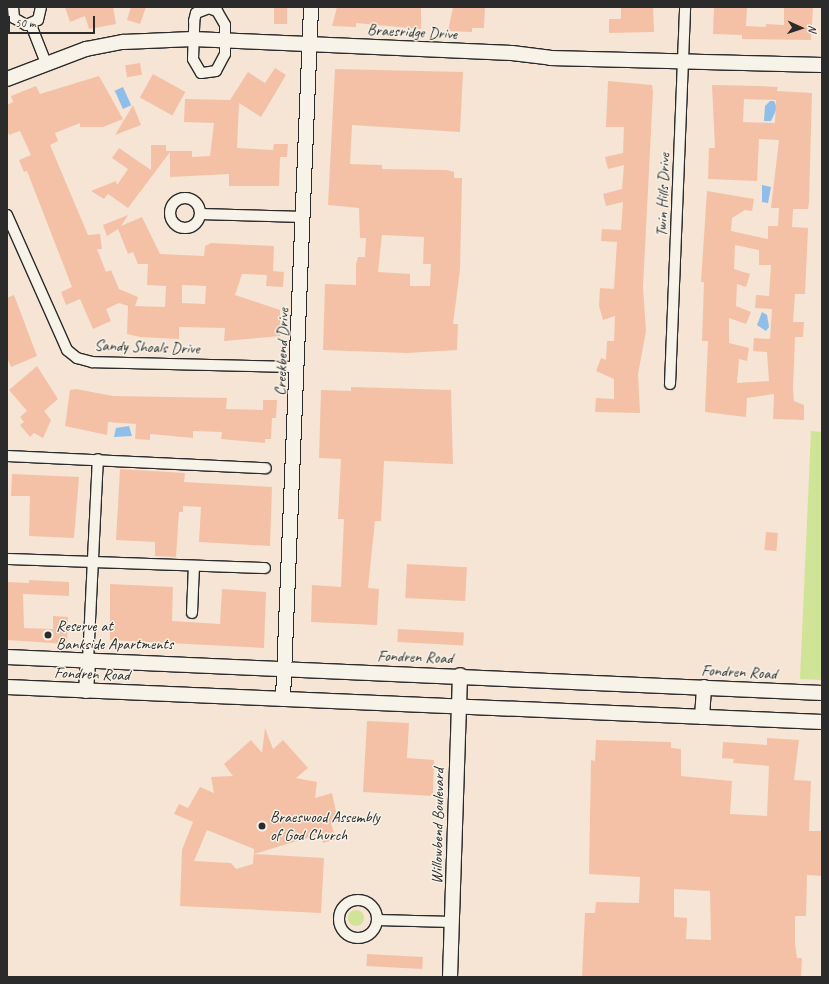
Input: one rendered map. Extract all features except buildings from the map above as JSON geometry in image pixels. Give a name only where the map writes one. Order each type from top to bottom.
[{"type":"street","points":[[13,7],[17,22],[31,24],[38,20],[41,7]]},
{"type":"street","name":"Creekbend Drive","points":[[283,699],[312,7]]},
{"type":"street","name":"Twin Hills Drive","points":[[670,384],[685,7]]},
{"type":"street","points":[[209,8],[222,17],[225,42],[222,64],[216,71],[201,73],[193,59],[193,39],[196,13],[209,8]]},
{"type":"street","points":[[31,24],[46,63]]},
{"type":"street","name":"Braesridge Drive","points":[[7,79],[86,49],[123,42],[193,39],[225,42],[310,44],[550,58],[683,60],[822,65]]},
{"type":"street","points":[[200,214],[304,217]]},
{"type":"street","name":"Sandy Shoals Drive","points":[[7,216],[37,287],[67,350],[77,358],[92,362],[298,367]]},
{"type":"street","points":[[7,456],[98,459],[266,468]]},
{"type":"street","points":[[86,690],[98,459]]},
{"type":"street","points":[[7,559],[265,568]]},
{"type":"street","points":[[192,613],[194,566]]},
{"type":"street","name":"Fondren Road","points":[[7,657],[460,675],[822,693]]},
{"type":"street","name":"Willowbend Boulevard","points":[[450,977],[460,675]]},
{"type":"street","name":"Fondren Road","points":[[7,687],[822,722]]},
{"type":"street","points":[[702,717],[704,687]]},
{"type":"street","points":[[377,920],[452,922]]},
{"type":"green space","points":[[811,431],[822,432],[822,680],[800,679]]},
{"type":"green space","points":[[353,910],[359,910],[364,915],[362,924],[359,926],[353,926],[348,921],[348,915]]},
{"type":"water","points":[[123,87],[131,105],[123,109],[115,91]]},
{"type":"water","points":[[770,101],[774,101],[777,108],[771,121],[764,121],[765,106]]},
{"type":"water","points":[[762,185],[771,187],[768,203],[762,202]]},
{"type":"water","points":[[762,312],[767,315],[769,327],[766,331],[757,325]]},
{"type":"water","points":[[129,426],[132,436],[114,437],[116,428]]},
{"type":"place","name":"Reserve at Bankside Apartments","points":[[48,635]]},
{"type":"place","name":"Braeswood Assembly of God Church","points":[[262,826]]}]
